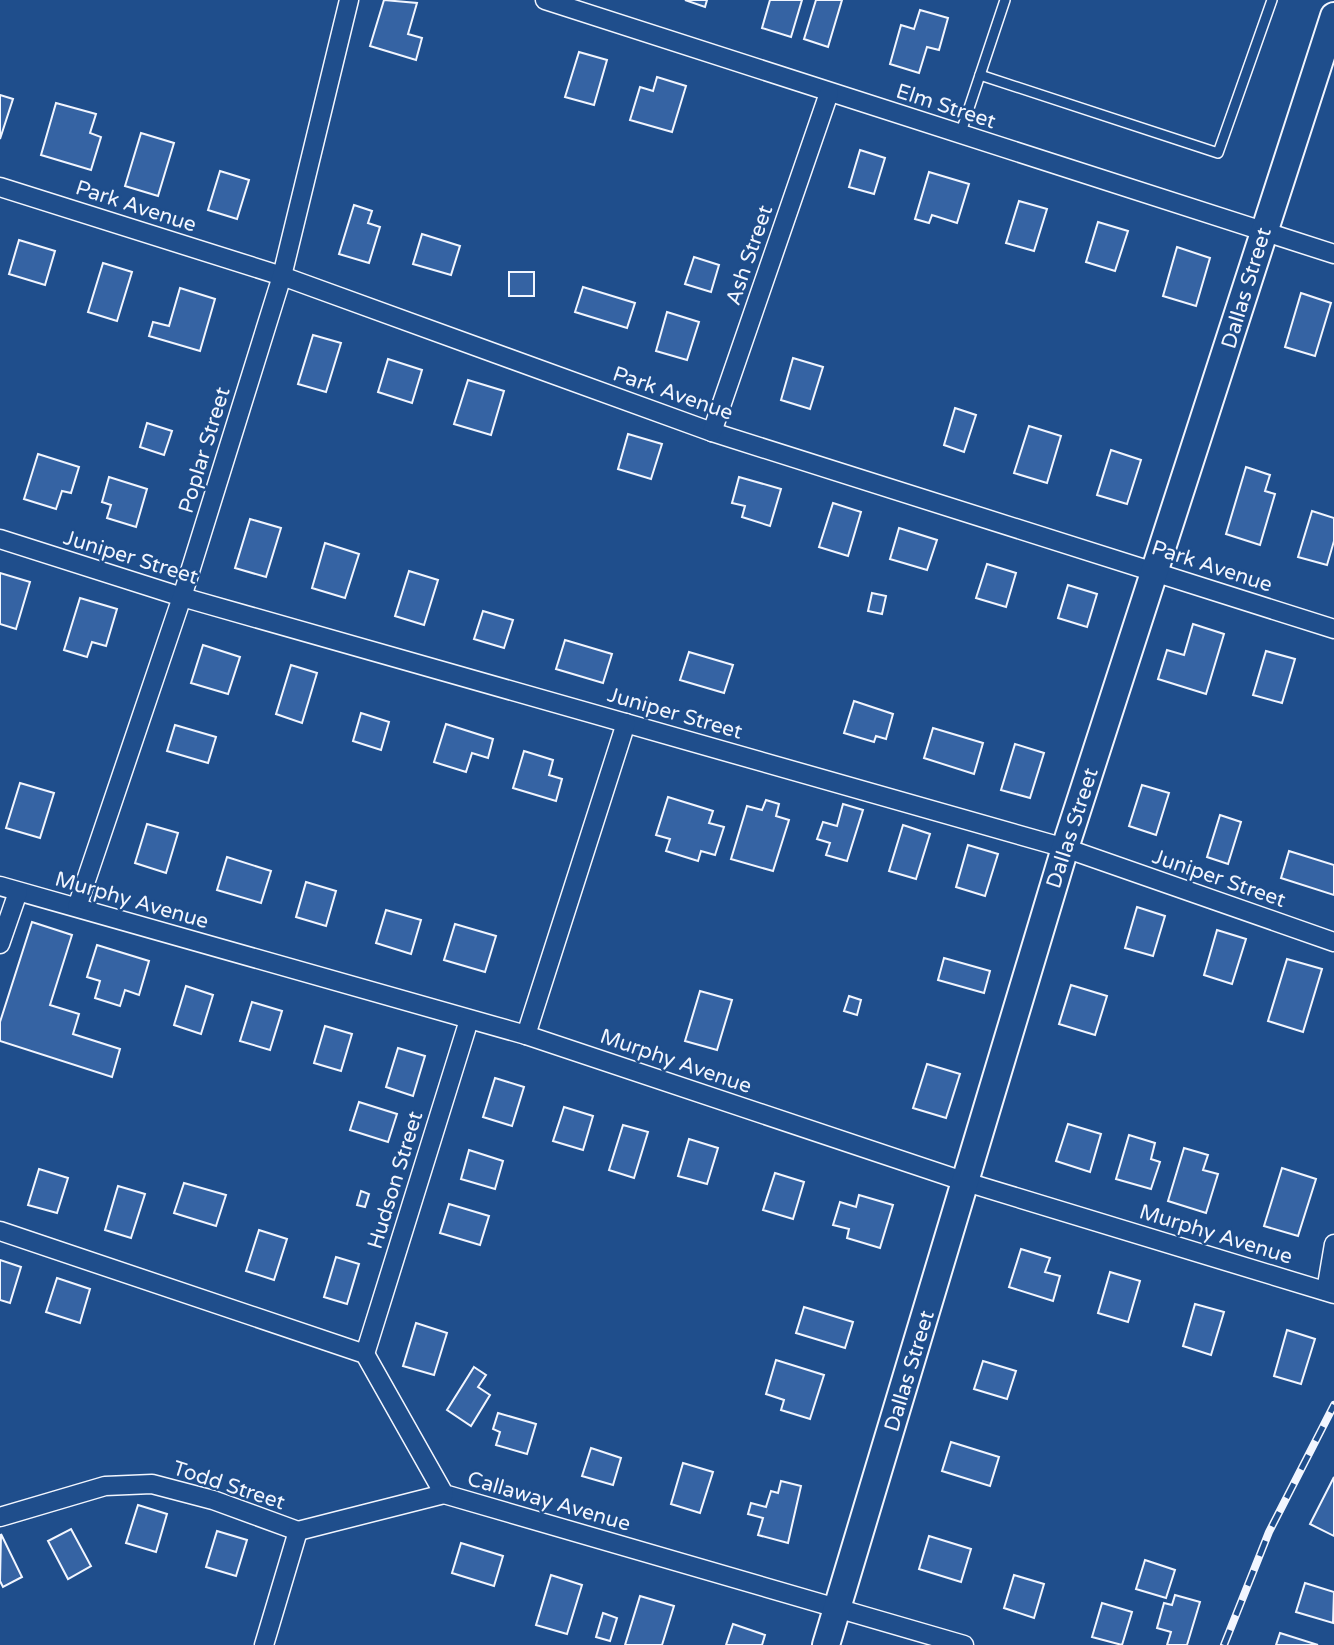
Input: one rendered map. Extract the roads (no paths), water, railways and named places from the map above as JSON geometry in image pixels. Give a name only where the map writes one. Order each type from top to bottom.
[{"type":"street","name":"Poplar Street","points":[[76,907],[182,597],[282,276],[349,0]]},
{"type":"street","name":"Elm Street","points":[[545,0],[1334,254]]},
{"type":"street","name":"Dallas Street","points":[[826,1645],[1065,848],[1334,16]]},
{"type":"street","name":"Ash Street","points":[[712,432],[829,93]]},
{"type":"street","name":"Park Avenue","points":[[0,187],[282,276],[712,432],[1334,629]]},
{"type":"street","name":"Juniper Street","points":[[0,539],[182,597],[1065,848],[1334,942]]},
{"type":"street","points":[[526,1035],[626,723]]},
{"type":"street","name":"Murphy Avenue","points":[[0,886],[526,1035],[966,1182],[1330,1292]]},
{"type":"street","points":[[0,944],[18,892]]},
{"type":"street","name":"Hudson Street","points":[[365,1354],[469,1020]]},
{"type":"street","points":[[0,1231],[365,1354]]},
{"type":"street","points":[[1330,1292],[1334,1244]]},
{"type":"street","name":"Callaway Avenue","points":[[365,1354],[444,1494],[964,1645]]},
{"type":"street","name":"Todd Street","points":[[0,1517],[105,1486],[152,1484],[213,1500],[298,1531],[444,1494]]},
{"type":"street","points":[[264,1645],[298,1531]]},
{"type":"lane","points":[[960,135],[1005,0]]},
{"type":"lane","points":[[980,75],[1218,153],[1272,0]]},
{"type":"railway","points":[[1224,1645],[1269,1532],[1334,1405]]}]
